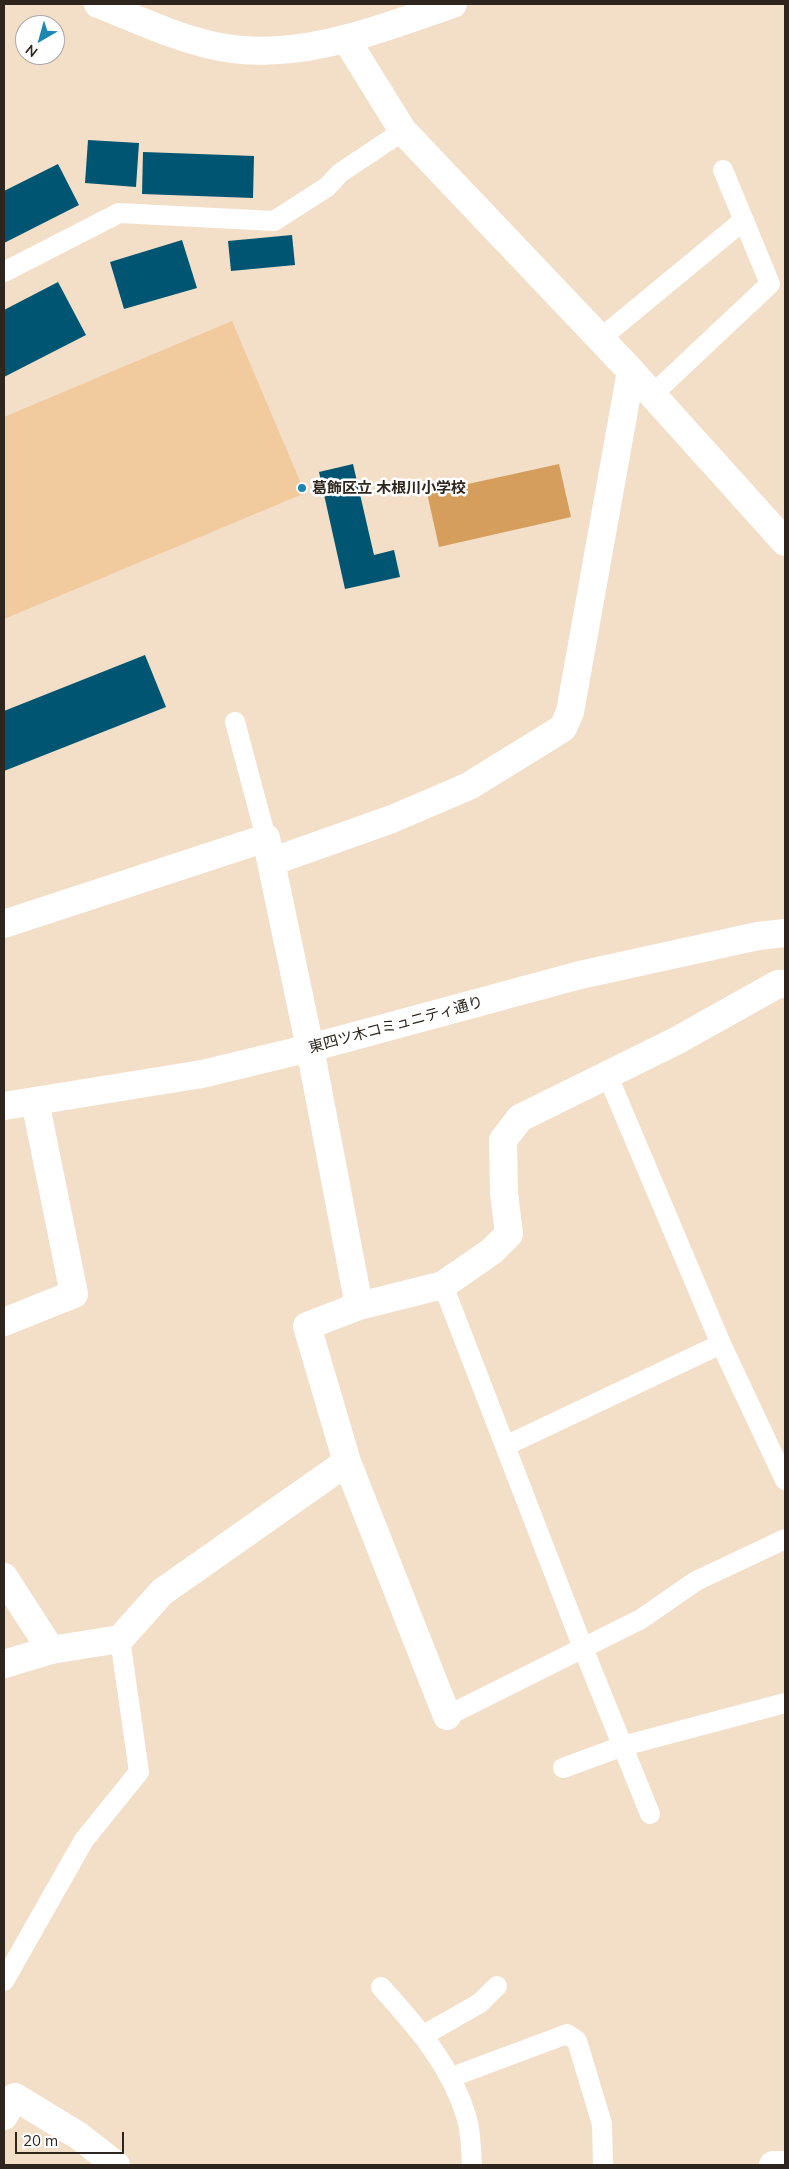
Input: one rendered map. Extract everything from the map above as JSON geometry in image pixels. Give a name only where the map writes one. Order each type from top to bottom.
[{"type":"street","points":[[98,4],[179,36],[220,47],[261,51],[316,46],[346,40],[453,4]]},
{"type":"street","points":[[346,40],[403,131],[653,394],[785,542]]},
{"type":"street","points":[[4,924],[269,850],[392,819],[469,786],[564,728],[570,712],[631,371]]},
{"type":"street","points":[[269,850],[310,1048],[359,1306]]},
{"type":"street","name":"東四ツ木コミュニティ通り","points":[[4,1106],[202,1074],[310,1048],[580,975],[758,936],[785,933]]},
{"type":"street","points":[[447,1716],[347,1462],[307,1326],[359,1306],[443,1285],[492,1251],[509,1234],[504,1193],[503,1140],[520,1118],[676,1041],[778,984],[785,984]]},
{"type":"street","points":[[4,1322],[74,1294],[35,1101]]},
{"type":"street","points":[[4,1664],[51,1650],[120,1640],[162,1592],[347,1462]]},
{"type":"street","points":[[4,1577],[51,1650]]},
{"type":"street","points":[[8,2098],[79,2136],[116,2165]]},
{"type":"street","points":[[773,2165],[785,2165]]},
{"type":"lane","points":[[4,272],[119,213],[274,220],[326,187],[340,174],[403,131]]},
{"type":"lane","points":[[653,394],[770,284],[723,170]]},
{"type":"lane","points":[[600,338],[744,220]]},
{"type":"lane","points":[[235,722],[269,850]]},
{"type":"lane","points":[[607,1074],[721,1344],[785,1480]]},
{"type":"lane","points":[[443,1285],[583,1648],[650,1814]]},
{"type":"lane","points":[[505,1446],[721,1344]]},
{"type":"lane","points":[[447,1716],[641,1619],[696,1580],[785,1539]]},
{"type":"lane","points":[[4,1981],[84,1840],[139,1772],[120,1640]]},
{"type":"lane","points":[[563,1768],[623,1746],[785,1703]]},
{"type":"lane","points":[[424,2034],[480,2003],[497,1986]]},
{"type":"lane","points":[[381,1987],[424,2034],[452,2078],[468,2121],[472,2165]]},
{"type":"lane","points":[[452,2078],[567,2034],[577,2040],[602,2124],[603,2165]]},
{"type":"shaded area","points":[[232,321],[305,493],[4,619],[4,417]]},
{"type":"shaded area","points":[[559,464],[571,517],[439,547],[427,493]]},
{"type":"building","points":[[88,140],[139,143],[136,187],[85,183]]},
{"type":"building","points":[[143,152],[254,156],[253,198],[142,194]]},
{"type":"building","points":[[58,164],[79,205],[4,243],[4,191]]},
{"type":"building","points":[[292,235],[295,265],[231,271],[228,241]]},
{"type":"building","points":[[182,240],[197,288],[124,309],[110,262]]},
{"type":"building","points":[[58,282],[86,335],[4,377],[4,310]]},
{"type":"building","points":[[353,464],[374,555],[394,550],[400,577],[345,589],[319,472]]},
{"type":"building","points":[[145,655],[166,707],[4,771],[4,711]]},
{"type":"place","name":"葛飾区立 木根川小学校","points":[[302,488]]}]
